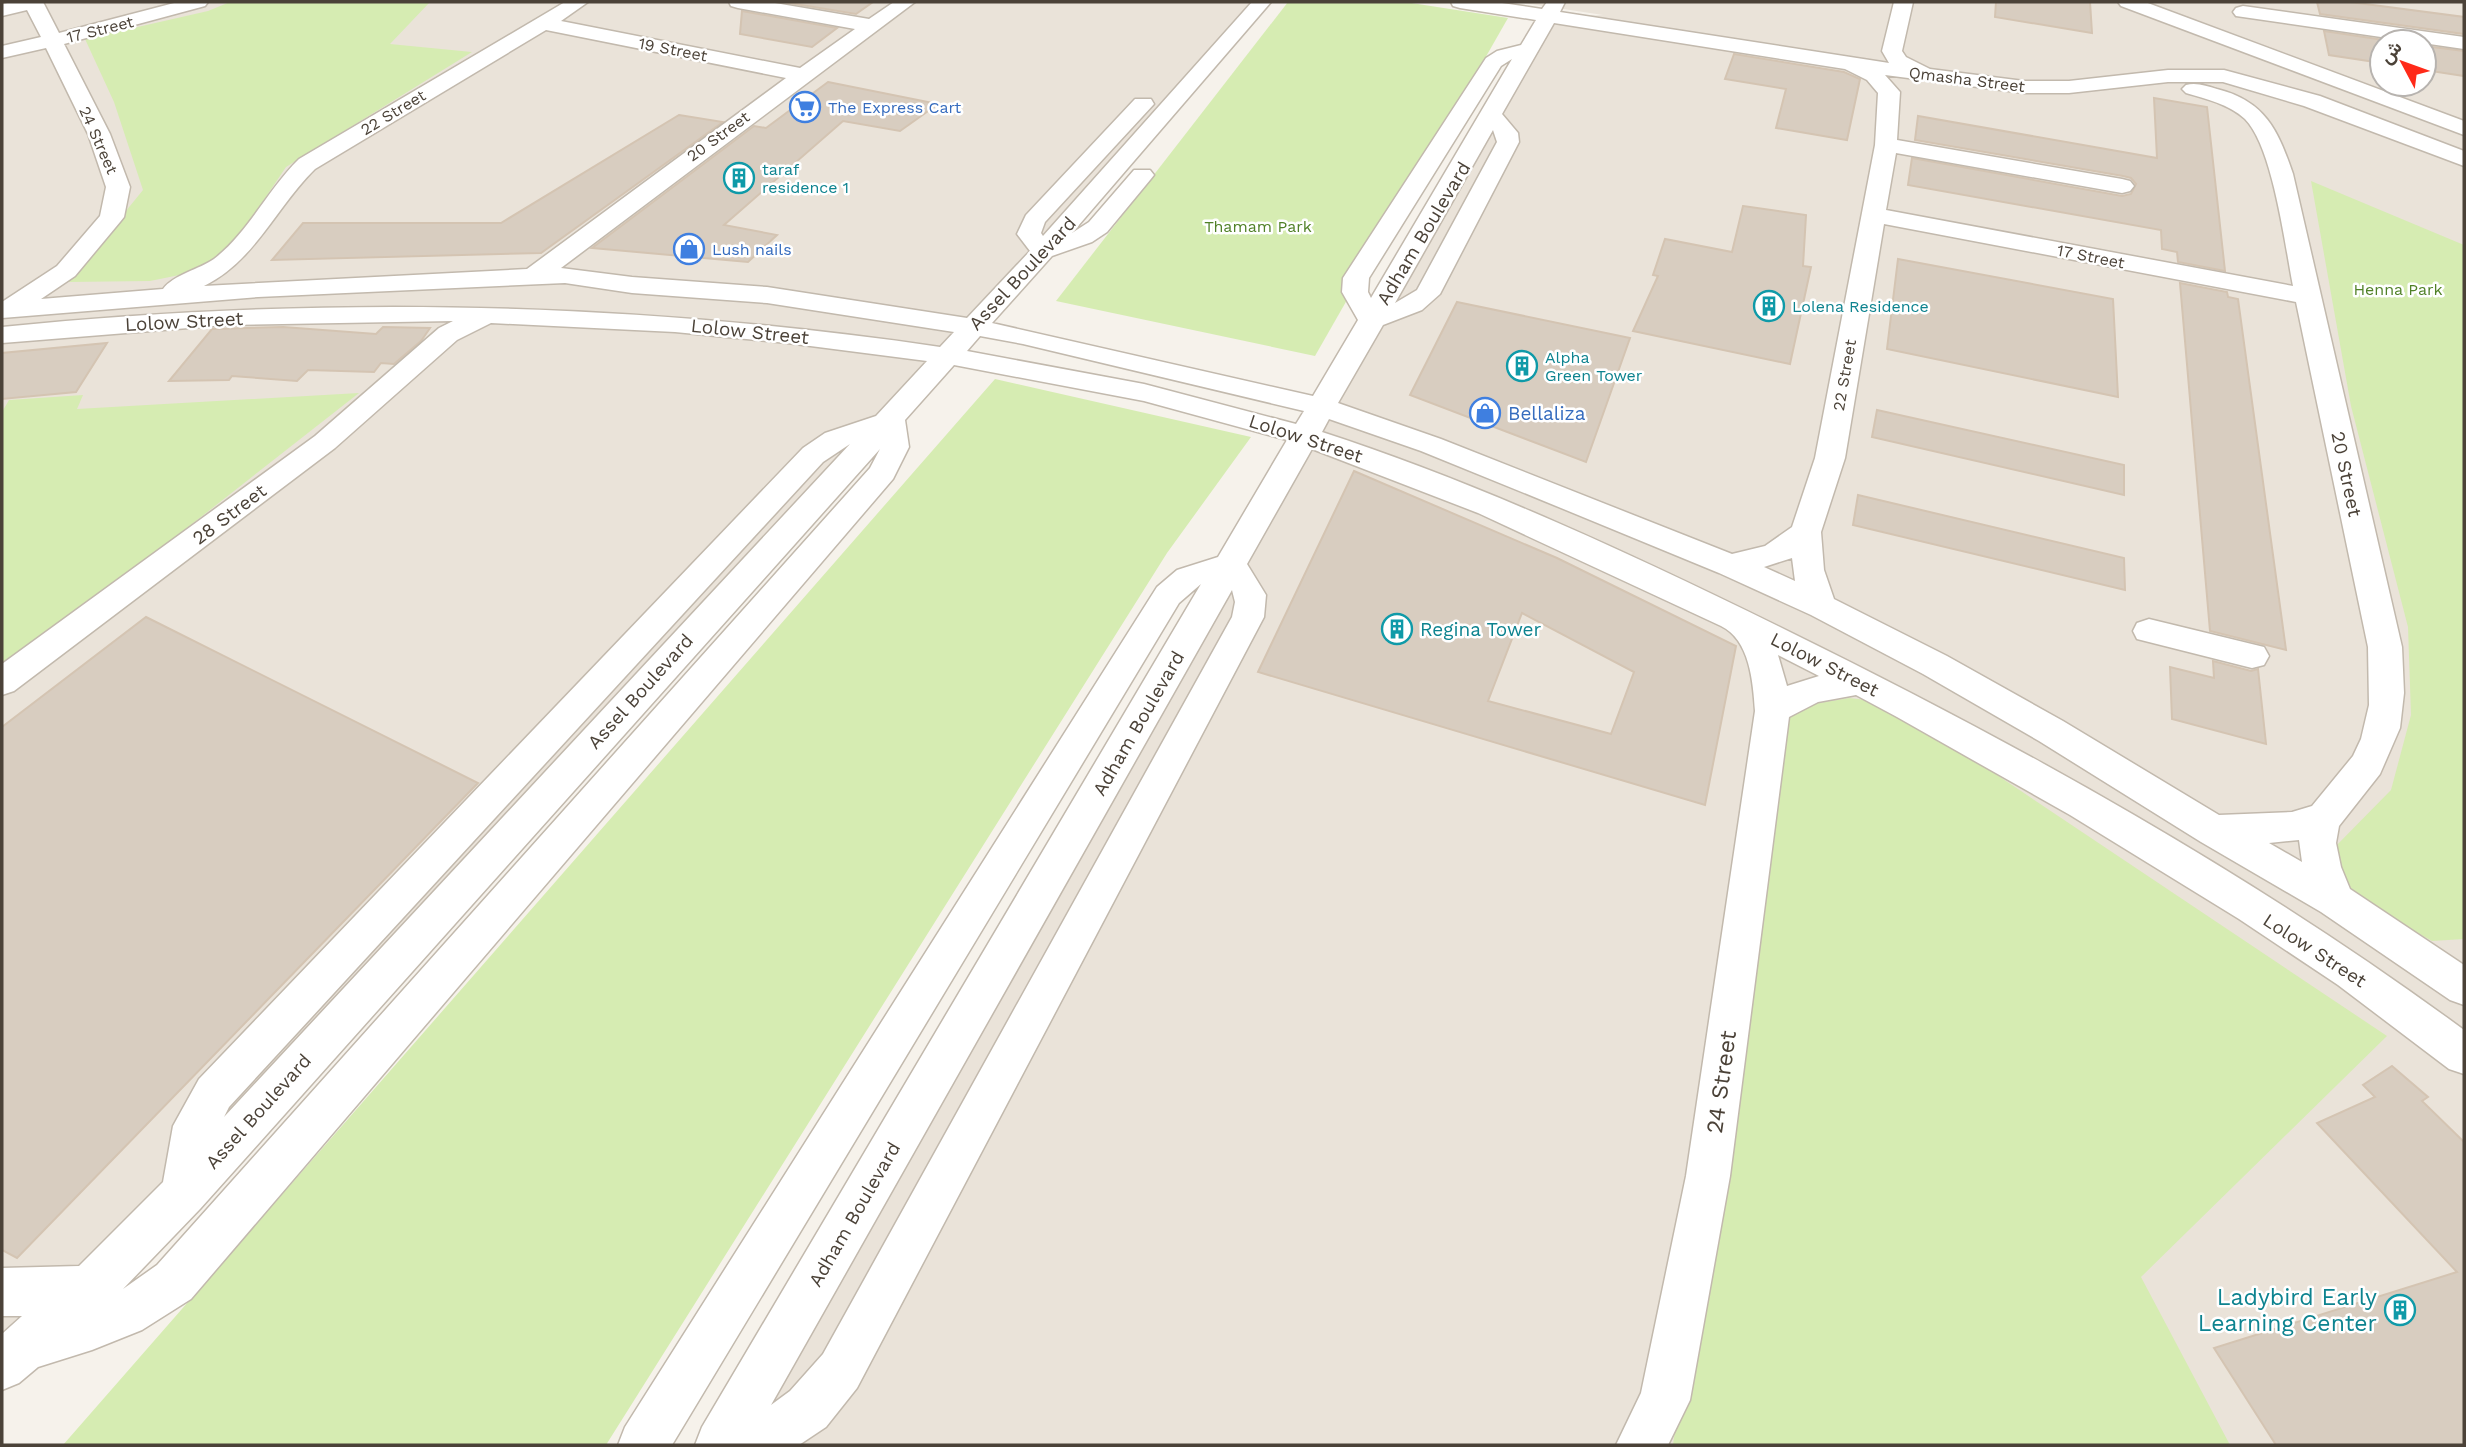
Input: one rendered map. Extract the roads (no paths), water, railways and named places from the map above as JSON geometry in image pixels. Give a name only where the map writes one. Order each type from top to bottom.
[{"type":"street","name":"24 Street","points":[[3,318],[66,271],[112,217],[118,187],[99,134],[34,2]]},
{"type":"street","points":[[2,10],[34,2]]},
{"type":"street","name":"17 Street","points":[[2,52],[127,23],[198,2]]},
{"type":"street","name":"22 Street","points":[[163,295],[205,275],[235,253],[287,182],[307,164],[578,2]]},
{"type":"street","points":[[738,2],[872,26]]},
{"type":"street","name":"20 Street","points":[[534,276],[803,75],[906,2]]},
{"type":"street","name":"Qmasha Street","points":[[1460,2],[1552,9],[1847,63],[1925,75],[2049,88],[2168,76],[2224,76],[2312,101],[2464,159]]},
{"type":"street","points":[[1904,2],[1892,51],[1898,61],[1925,75]]},
{"type":"street","points":[[2128,2],[2464,128]]},
{"type":"street","points":[[1238,62],[1275,16],[1275,9],[1262,5]]},
{"type":"street","name":"Assel Boulevard","points":[[888,419],[1262,5]]},
{"type":"street","name":"Adham Boulevard","points":[[720,1445],[1371,320],[1493,116],[1552,9]]},
{"type":"street","points":[[2197,29],[2233,25],[2243,10]]},
{"type":"street","points":[[2243,10],[2464,43]]},
{"type":"street","points":[[2243,10],[2270,44],[2315,73]]},
{"type":"street","name":"19 Street","points":[[543,23],[803,75]]},
{"type":"street","points":[[2222,47],[2220,56],[2224,76]]},
{"type":"street","points":[[1493,116],[1507,133],[1508,142],[1427,294],[1413,305],[1371,320],[1355,292],[1356,278],[1493,62],[1504,55],[1527,50]]},
{"type":"street","points":[[1847,63],[1874,76],[1889,92],[1902,81],[1925,75]]},
{"type":"street","points":[[2120,82],[2184,87],[2205,92],[2243,107],[2257,116],[2258,107],[2267,101],[2312,101]]},
{"type":"street","name":"22 Street","points":[[1822,607],[1813,590],[1808,570],[1806,532],[1830,458],[1886,145],[1889,92]]},
{"type":"street","name":"20 Street","points":[[2257,116],[2272,143],[2281,174],[2385,647],[2388,694],[2379,739],[2356,781],[2321,818]]},
{"type":"street","points":[[2374,125],[2399,154],[2464,180]]},
{"type":"street","points":[[1886,145],[2122,186]]},
{"type":"street","name":"17 Street","points":[[1873,215],[2308,297]]},
{"type":"street","points":[[235,253],[238,273],[258,289]]},
{"type":"street","points":[[66,271],[75,293],[84,302]]},
{"type":"street","name":"Lolow Street","points":[[3,318],[84,302],[163,295],[580,276],[632,285],[833,303],[972,327],[1141,362],[1321,407],[1431,445],[1730,565],[1822,607],[1935,665],[2051,731],[2455,973]]},
{"type":"street","name":"Lolow Street","points":[[3,318],[440,324],[489,314],[693,325],[947,356],[1124,387],[1304,436],[1427,480],[1507,513],[1741,620],[2001,755],[2340,964],[2464,1055]]},
{"type":"street","name":"28 Street","points":[[2,682],[325,442],[440,324]]},
{"type":"street","points":[[888,419],[895,447],[883,472],[174,1282],[153,1300],[129,1314],[14,1356],[90,1289],[184,1193],[195,1126],[214,1093],[813,455],[835,439],[888,419]]},
{"type":"street","points":[[1730,565],[1775,554],[1793,544],[1806,532]]},
{"type":"street","points":[[643,1445],[1168,595],[1192,575],[1230,565],[1251,592],[1248,617],[840,1371],[808,1409],[757,1445]]},
{"type":"street","name":"24 Street","points":[[1641,1445],[1665,1400],[1708,1176],[1772,710],[1767,663],[1741,620]]},
{"type":"street","points":[[2149,631],[2252,656]]},
{"type":"street","points":[[1772,710],[1789,698],[1811,689],[1861,682]]},
{"type":"street","points":[[2214,831],[2292,827],[2321,818],[2316,842],[2320,870],[2334,900]]},
{"type":"street","points":[[2,1292],[44,1293],[90,1289]]},
{"type":"place","name":"The Express Cart","points":[[805,107]]},
{"type":"place","name":"taraf residence 1","points":[[739,178]]},
{"type":"place","name":"Lush nails","points":[[689,249]]},
{"type":"place","name":"Lolena Residence","points":[[1769,306]]},
{"type":"place","name":"Alpha Green Tower","points":[[1522,366]]},
{"type":"place","name":"Bellaliza","points":[[1485,413]]},
{"type":"place","name":"Regina Tower","points":[[1397,629]]},
{"type":"place","name":"Ladybird Early Learning Center","points":[[2400,1310]]},
{"type":"park label","name":"Thamam Park","points":[[1258,226]]},
{"type":"park label","name":"Henna Park","points":[[2398,289]]}]
